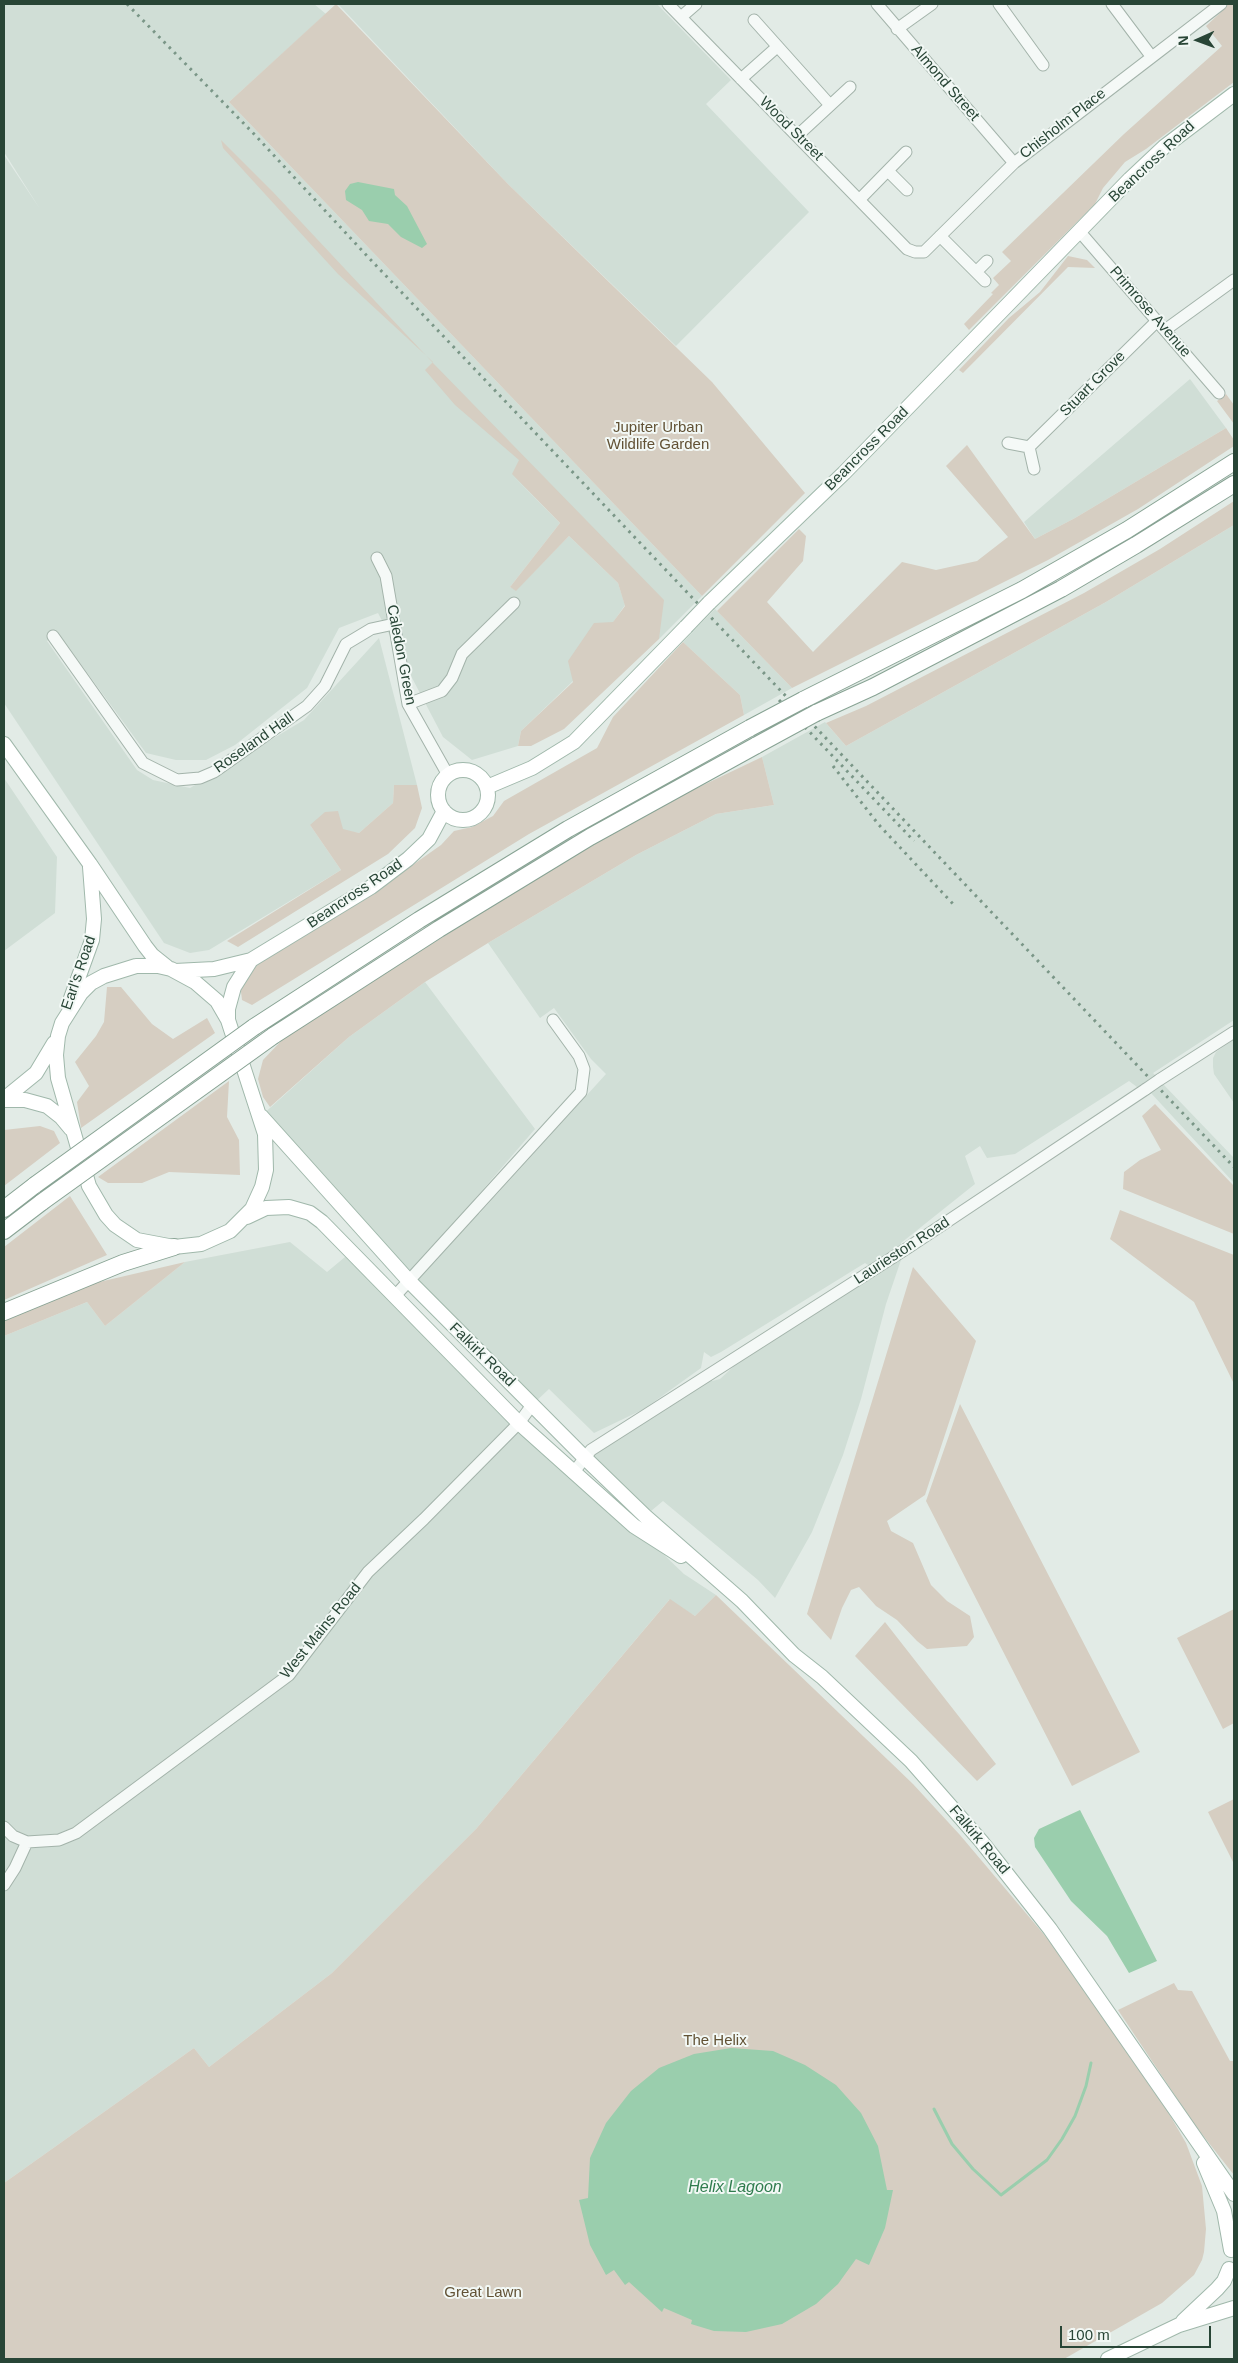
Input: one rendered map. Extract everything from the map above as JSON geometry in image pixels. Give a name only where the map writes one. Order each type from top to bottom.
[{"type":"highway","points":[[4,1209],[34,1185],[254,1027],[419,920],[544,844],[750,728],[1022,590],[1151,516],[1234,462]]},
{"type":"highway","points":[[4,1231],[272,1036],[439,929],[590,837],[816,713],[873,687],[1053,593],[1136,546],[1234,484]]},
{"type":"highway","points":[[4,1312],[123,1263],[174,1247]]},
{"type":"main road","name":"Beancross Road","points":[[487,787],[532,768],[574,742],[709,603],[844,473],[1164,147],[1234,94]]},
{"type":"main road","name":"Earl's Road","points":[[4,744],[152,955],[172,970]]},
{"type":"main road","points":[[455,770],[472,771],[479,776],[487,787],[486,803],[475,817],[462,820],[453,818],[444,811],[440,804],[438,791],[440,783],[448,775],[455,770]]},
{"type":"main road","name":"Beancross Road","points":[[172,970],[216,968],[251,960],[371,887],[408,859],[429,839],[444,811]]},
{"type":"main road","name":"Earl's Road","points":[[60,1029],[92,940],[94,895],[90,864]]},
{"type":"main road","name":"Beancross Road","points":[[228,1020],[228,1009],[234,987],[251,960]]},
{"type":"main road","points":[[4,1100],[28,1081],[42,1065],[60,1029],[81,993],[91,983],[104,976],[136,966],[158,966],[172,970],[195,982],[211,995],[222,1008],[228,1020],[261,1116],[267,1152],[266,1170],[258,1197],[244,1219],[216,1239],[201,1244],[174,1247],[137,1240],[115,1225],[106,1215],[89,1186],[56,1066],[60,1029]]},
{"type":"main road","points":[[4,1100],[30,1101],[47,1106],[61,1117],[75,1134]]},
{"type":"main road","name":"Falkirk Road","points":[[261,1116],[409,1281],[584,1457],[645,1516],[742,1601],[773,1631],[794,1655],[822,1677],[911,1761],[981,1841],[1050,1929],[1111,2014],[1195,2140],[1234,2194]]},
{"type":"main road","name":"Falkirk Road","points":[[244,1219],[260,1210],[289,1206],[310,1213],[322,1222],[518,1423],[572,1472],[634,1526],[717,1580]]},
{"type":"main road","name":"Falkirk Road","points":[[1195,2140],[1224,2211],[1233,2246],[1229,2269]]},
{"type":"main road","points":[[1229,2269],[1234,2285]]},
{"type":"main road","points":[[1179,2325],[1217,2289],[1224,2281],[1229,2269]]},
{"type":"main road","points":[[1108,2359],[1179,2325],[1234,2308]]},
{"type":"street","name":"Wood Street","points":[[668,4],[907,249],[915,252]]},
{"type":"street","points":[[681,17],[696,4]]},
{"type":"street","name":"Almond Street","points":[[877,4],[1014,163]]},
{"type":"street","points":[[898,29],[932,4]]},
{"type":"street","points":[[999,4],[1043,65]]},
{"type":"street","points":[[1112,4],[1151,56]]},
{"type":"street","name":"Chisholm Place","points":[[915,252],[924,252],[1014,163],[1221,4]]},
{"type":"street","points":[[754,20],[830,105]]},
{"type":"street","points":[[741,79],[777,47]]},
{"type":"street","points":[[797,136],[850,87]]},
{"type":"street","points":[[860,199],[906,152]]},
{"type":"street","points":[[888,171],[908,190]]},
{"type":"street","name":"Primrose Avenue","points":[[1080,232],[1219,393]]},
{"type":"street","points":[[940,236],[985,281]]},
{"type":"street","points":[[976,272],[987,260]]},
{"type":"street","points":[[1165,330],[1234,280]]},
{"type":"street","name":"Stuart Grove","points":[[1029,448],[1157,321]]},
{"type":"street","points":[[1008,443],[1029,448],[1034,469]]},
{"type":"street","name":"Caledon Green","points":[[377,558],[386,576],[408,704],[448,775]]},
{"type":"street","points":[[408,704],[442,691],[452,678],[462,654],[514,603]]},
{"type":"street","name":"Roseland Hall","points":[[53,636],[143,763],[177,780],[200,778],[214,772],[307,706],[325,686],[346,644],[371,629],[394,624]]},
{"type":"street","points":[[395,1296],[581,1092],[584,1080],[582,1062],[553,1020]]},
{"type":"street","name":"Laurieston Road","points":[[572,1472],[591,1450],[904,1250],[1234,1032]]},
{"type":"street","name":"West Mains Road","points":[[27,1842],[59,1840],[76,1833],[289,1675],[368,1572],[424,1519],[518,1423],[532,1405]]},
{"type":"street","points":[[4,1827],[13,1836],[27,1842],[15,1868],[4,1885]]},
{"type":"shaded area","points":[[4,4],[314,4],[326,14],[229,102],[702,596],[659,639],[644,604],[512,475],[560,523],[510,587],[516,590],[569,536],[618,583],[625,605],[573,681],[521,731],[518,746],[472,760],[443,737],[378,613],[339,628],[307,688],[235,745],[206,760],[176,760],[146,753],[58,633],[47,641],[137,770],[153,780],[190,788],[304,720],[379,638],[417,785],[394,785],[393,803],[359,833],[310,825],[341,870],[209,950],[190,953],[164,943],[4,703],[4,155],[40,209],[4,152]]},
{"type":"shaded area","points":[[338,4],[657,4],[731,80],[706,104],[809,212],[676,346],[508,184]]},
{"type":"shaded area","points":[[1190,379],[1226,428],[1075,518],[1035,539],[1024,522]]},
{"type":"shaded area","points":[[1234,525],[1234,1020],[1153,1073],[1156,1076],[1137,1087],[1129,1081],[1015,1154],[987,1158],[980,1146],[965,1156],[975,1184],[901,1243],[901,1260],[886,1304],[861,1399],[843,1455],[812,1532],[775,1598],[758,1580],[663,1501],[645,1516],[584,1457],[708,1376],[712,1381],[720,1379],[734,1366],[868,1280],[868,1265],[865,1263],[721,1352],[711,1357],[704,1352],[701,1368],[644,1409],[594,1433],[549,1389],[532,1405],[261,1116],[349,1037],[425,982],[535,1129],[473,1201],[479,1214],[606,1074],[591,1059],[554,1008],[540,1018],[488,943],[636,855],[716,814],[774,805],[762,757],[825,722],[846,746],[1106,602]]},
{"type":"shaded area","points":[[715,609],[792,688],[744,715],[740,695],[683,642]]},
{"type":"shaded area","points":[[4,778],[57,857],[55,913],[4,951]]},
{"type":"shaded area","points":[[1234,1039],[1234,1103],[1214,1074],[1213,1058],[1216,1052]]},
{"type":"shaded area","points":[[1163,1084],[1234,1158],[1234,1183],[1150,1092]]},
{"type":"shaded area","points":[[290,1242],[327,1272],[351,1252],[684,1574],[716,1595],[695,1616],[669,1600],[476,1829],[332,1973],[209,2067],[194,2048],[4,2183],[4,1336],[87,1302],[105,1326],[185,1262]]},
{"type":"green space","name":"Jupiter Urban Wildlife Garden","points":[[336,4],[508,184],[712,382],[805,493],[702,596],[229,102]]},
{"type":"green space","points":[[1225,4],[1234,4],[1234,82],[1146,149],[1125,162],[1103,188],[1095,204],[969,330],[964,324],[993,294],[991,293],[999,285],[993,278],[1011,261],[1002,252],[1124,134],[1222,46],[1206,26],[1220,13]]},
{"type":"green space","points":[[221,140],[273,192],[426,355],[338,274],[223,148]]},
{"type":"green space","points":[[1068,256],[1087,260],[1095,268],[1068,267],[963,373],[959,370],[1009,318],[1040,292]]},
{"type":"green space","points":[[433,362],[664,600],[659,639],[564,729],[531,746],[518,746],[521,731],[573,682],[568,661],[594,623],[613,622],[625,606],[618,583],[569,536],[516,591],[510,587],[560,523],[512,474],[519,460],[455,405],[425,370]]},
{"type":"green space","points":[[1226,394],[1234,405],[1234,424],[1217,401]]},
{"type":"green space","points":[[1226,428],[1234,440],[1234,446],[1138,509],[1048,560],[792,688],[717,611],[799,529],[806,536],[803,561],[767,602],[813,652],[902,562],[936,570],[977,561],[1008,537],[946,466],[967,445],[1035,539],[1075,518]]},
{"type":"green space","points":[[1234,501],[1234,525],[1106,602],[846,746],[826,723],[866,706],[1084,593],[1160,549]]},
{"type":"green space","points":[[683,642],[740,695],[744,715],[529,834],[252,1005],[242,1000],[240,983],[252,966],[380,888],[441,845],[454,831],[472,827],[493,816],[504,801],[597,748],[613,717]]},
{"type":"green space","points":[[762,757],[774,805],[716,814],[636,855],[425,982],[349,1037],[270,1107],[263,1097],[258,1079],[263,1060],[283,1039],[554,866],[674,799]]},
{"type":"green space","points":[[394,785],[417,785],[422,808],[415,828],[388,854],[238,947],[227,941],[341,870],[310,825],[325,812],[338,811],[343,829],[359,833],[393,803]]},
{"type":"green space","points":[[107,987],[121,987],[152,1024],[173,1039],[207,1018],[215,1033],[81,1128],[77,1102],[89,1086],[75,1062],[96,1036],[104,1022]]},
{"type":"green space","points":[[229,1081],[227,1117],[239,1140],[240,1175],[169,1172],[142,1183],[108,1183],[98,1177]]},
{"type":"green space","points":[[1155,1104],[1234,1186],[1234,1234],[1123,1189],[1124,1172],[1140,1160],[1161,1150],[1142,1116]]},
{"type":"green space","points":[[40,1126],[54,1131],[60,1143],[4,1186],[4,1130]]},
{"type":"green space","points":[[70,1196],[107,1255],[4,1300],[4,1247]]},
{"type":"green space","points":[[1120,1210],[1234,1255],[1234,1384],[1194,1302],[1110,1239]]},
{"type":"green space","points":[[185,1262],[105,1326],[87,1302],[4,1336],[4,1319],[82,1286]]},
{"type":"green space","points":[[913,1267],[976,1341],[925,1495],[887,1521],[891,1531],[913,1543],[931,1585],[947,1601],[970,1616],[974,1637],[967,1646],[927,1649],[897,1620],[876,1606],[859,1587],[851,1590],[842,1608],[831,1640],[807,1614]]},
{"type":"green space","points":[[960,1404],[1140,1752],[1072,1786],[926,1501]]},
{"type":"green space","name":"The Helix","points":[[716,1595],[913,1784],[960,1835],[1111,2014],[1186,2143],[1202,2186],[1206,2229],[1204,2252],[1194,2275],[1162,2303],[1064,2359],[4,2359],[4,2183],[194,2048],[209,2067],[332,1973],[476,1829],[670,1599],[695,1616]]},
{"type":"green space","points":[[1234,1609],[1234,1723],[1223,1729],[1177,1638]]},
{"type":"green space","points":[[885,1622],[996,1764],[977,1781],[855,1656]]},
{"type":"green space","points":[[1234,1799],[1234,1864],[1208,1812]]},
{"type":"green space","points":[[1174,1983],[1178,1990],[1192,1991],[1230,2061],[1234,2061],[1234,2175],[1194,2124],[1118,2010]]},
{"type":"water","points":[[358,182],[394,189],[395,195],[407,206],[427,244],[422,248],[401,237],[388,224],[369,221],[362,210],[346,200],[345,191],[350,184]]},
{"type":"water","points":[[1080,1810],[1157,1961],[1129,1973],[1107,1936],[1071,1901],[1035,1847],[1034,1838],[1039,1829]]},
{"type":"water","name":"Helix Lagoon","points":[[731,2048],[773,2051],[805,2065],[836,2085],[861,2113],[878,2146],[887,2190],[893,2190],[885,2228],[869,2265],[856,2259],[838,2284],[816,2304],[782,2324],[746,2332],[714,2331],[691,2324],[692,2320],[664,2308],[662,2312],[629,2282],[625,2285],[614,2270],[606,2275],[590,2245],[579,2200],[588,2198],[590,2158],[606,2123],[631,2091],[659,2068],[694,2054]]},
{"type":"waterway","points":[[934,2109],[952,2144],[973,2169],[1001,2195],[1047,2160],[1062,2139],[1075,2116],[1086,2086],[1091,2063]]},
{"type":"railway","points":[[127,4],[255,135],[368,257],[1234,1167]]},
{"type":"railway","points":[[779,700],[914,841]]},
{"type":"railway","points":[[833,766],[879,825],[954,905]]},
{"type":"park label","name":"Great Lawn","points":[[483,2293]]}]
